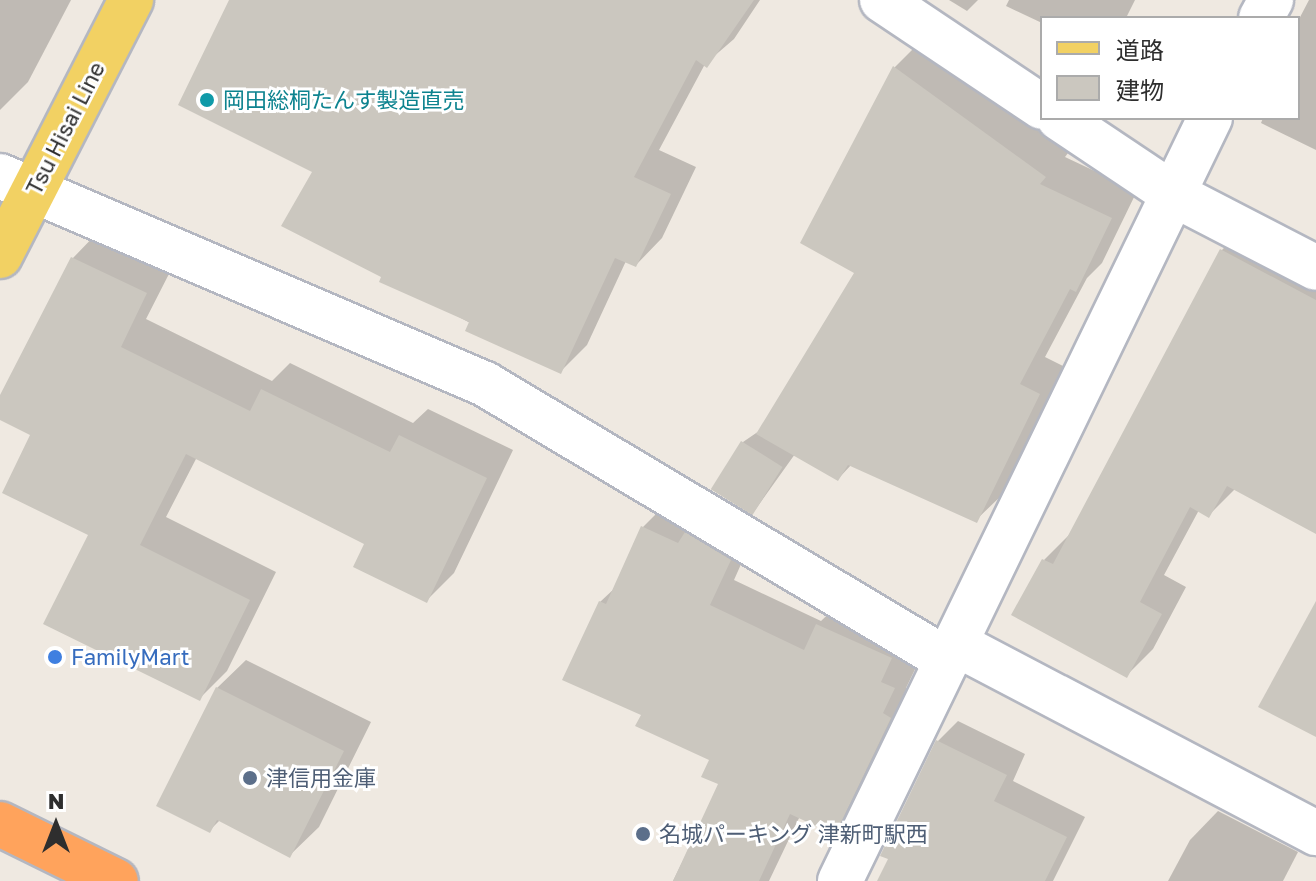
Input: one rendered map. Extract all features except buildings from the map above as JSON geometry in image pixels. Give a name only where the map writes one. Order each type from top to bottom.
[{"type":"highway","points":[[0,824],[116,881]]},
{"type":"main road","name":"Tsu Hisai Line","points":[[0,256],[16,184],[131,0]]},
{"type":"street","points":[[882,0],[1040,106]]},
{"type":"street","points":[[1062,120],[1171,193],[1316,268]]},
{"type":"street","points":[[840,881],[1209,120]]},
{"type":"street","points":[[16,184],[485,384],[952,652],[1316,833]]},
{"type":"place","name":"岡田総桐たんす製造直売","points":[[207,100]]},
{"type":"place","name":"FamilyMart","points":[[55,657]]},
{"type":"place","name":"津信用金庫","points":[[250,778]]},
{"type":"place","name":"名城パーキング 津新町駅西","points":[[643,834]]}]
